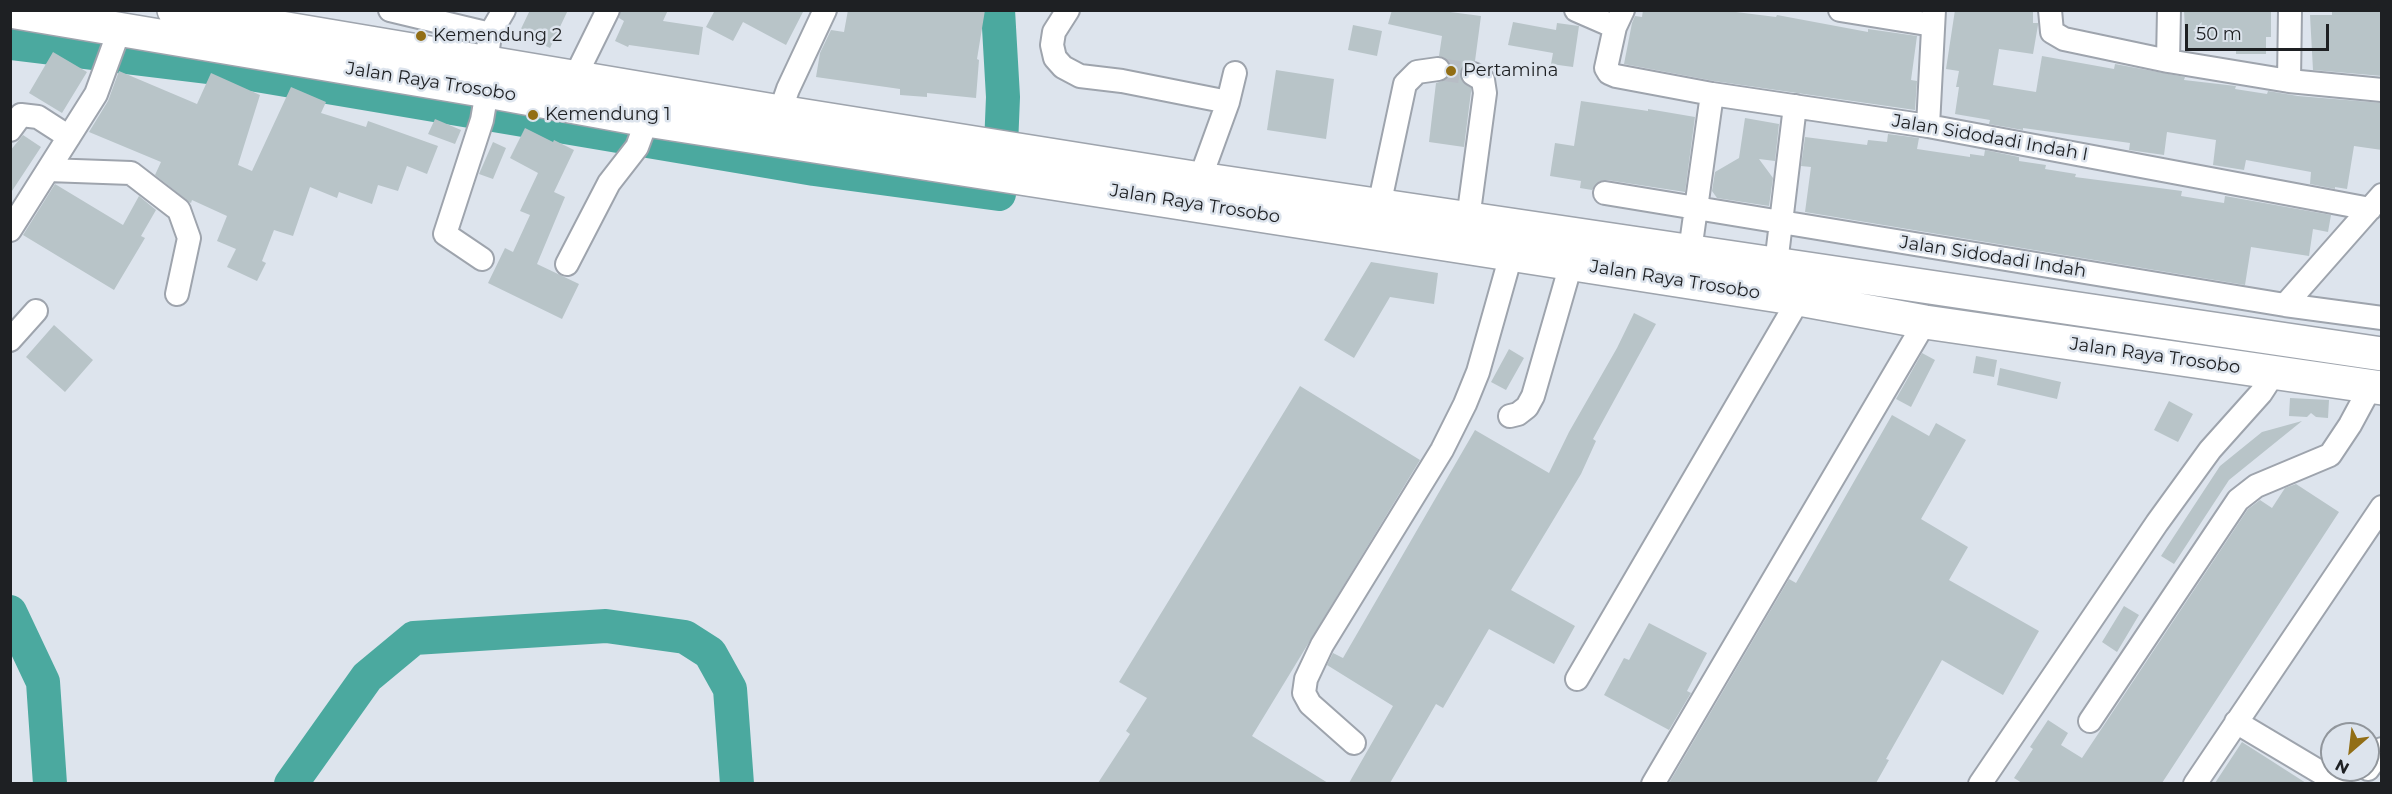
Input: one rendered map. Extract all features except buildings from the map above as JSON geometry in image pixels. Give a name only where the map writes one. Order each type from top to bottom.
[{"type":"highway","name":"Jalan Raya Trosobo","points":[[174,10],[397,47],[487,82],[643,131],[1200,179],[2382,354]]},
{"type":"highway","name":"Jalan Raya Trosobo","points":[[10,11],[113,47],[487,82],[576,76],[780,112],[1004,161],[1511,255],[1798,299],[1924,322],[2377,387]]},
{"type":"street","points":[[482,259],[445,234],[487,82],[504,10]]},
{"type":"street","points":[[576,76],[608,10]]},
{"type":"street","points":[[780,112],[788,89],[825,10]]},
{"type":"street","points":[[1068,10],[1054,32],[1052,45],[1055,58],[1063,67],[1080,76],[1122,81],[1228,102]]},
{"type":"street","points":[[1576,10],[1619,19]]},
{"type":"street","points":[[1840,10],[1934,18],[1928,126]]},
{"type":"street","points":[[2050,10],[2050,28],[2057,36],[2168,61],[2289,81],[2382,90]]},
{"type":"street","points":[[2168,61],[2169,10]]},
{"type":"street","points":[[2289,81],[2290,10]]},
{"type":"street","points":[[397,47],[405,12],[487,82]]},
{"type":"street","name":"Jalan Sidodadi Indah I","points":[[1619,19],[1606,68],[1609,73],[1616,76],[1712,94],[1928,126],[2376,202]]},
{"type":"street","points":[[10,230],[96,94],[113,47]]},
{"type":"street","points":[[1379,206],[1405,84],[1417,72],[1438,69]]},
{"type":"street","points":[[1200,179],[1228,102],[1235,73]]},
{"type":"street","points":[[1468,219],[1485,93],[1483,80],[1473,74]]},
{"type":"street","points":[[1690,251],[1712,94]]},
{"type":"street","points":[[1776,264],[1783,222],[1795,106]]},
{"type":"street","points":[[10,130],[21,115],[38,117],[69,136]]},
{"type":"street","points":[[567,264],[609,183],[643,131]]},
{"type":"street","points":[[48,170],[131,173],[179,210],[189,238],[177,294]]},
{"type":"street","name":"Jalan Sidodadi Indah","points":[[1605,193],[2285,305],[2382,318]]},
{"type":"street","points":[[2285,305],[2376,202]]},
{"type":"street","points":[[1354,742],[1310,704],[1304,693],[1306,679],[1322,645],[1442,450],[1461,412],[1478,372],[1511,255]]},
{"type":"street","points":[[1510,416],[1523,411],[1533,396],[1571,264]]},
{"type":"street","points":[[1577,678],[1798,299]]},
{"type":"street","points":[[10,340],[36,311]]},
{"type":"street","points":[[1653,783],[1924,322]]},
{"type":"street","points":[[1980,783],[2157,523],[2210,450],[2261,393],[2274,373]]},
{"type":"street","points":[[2090,721],[2238,500],[2256,486],[2330,455],[2377,387]]},
{"type":"street","points":[[2195,783],[2382,507]]},
{"type":"street","points":[[2236,722],[2340,783]]},
{"type":"waterway","points":[[10,43],[215,68],[814,169],[999,194],[1003,97],[998,10]]},
{"type":"waterway","points":[[10,612],[43,682],[50,784]]},
{"type":"waterway","points":[[291,784],[367,677],[414,638],[606,626],[685,637],[710,653],[730,689],[737,784]]},
{"type":"tunnel","points":[[1438,69],[1473,74]]},
{"type":"place","name":"Kemendung 2","points":[[421,36]]},
{"type":"place","name":"Pertamina","points":[[1451,71]]},
{"type":"place","name":"Kemendung 1","points":[[533,115]]}]
